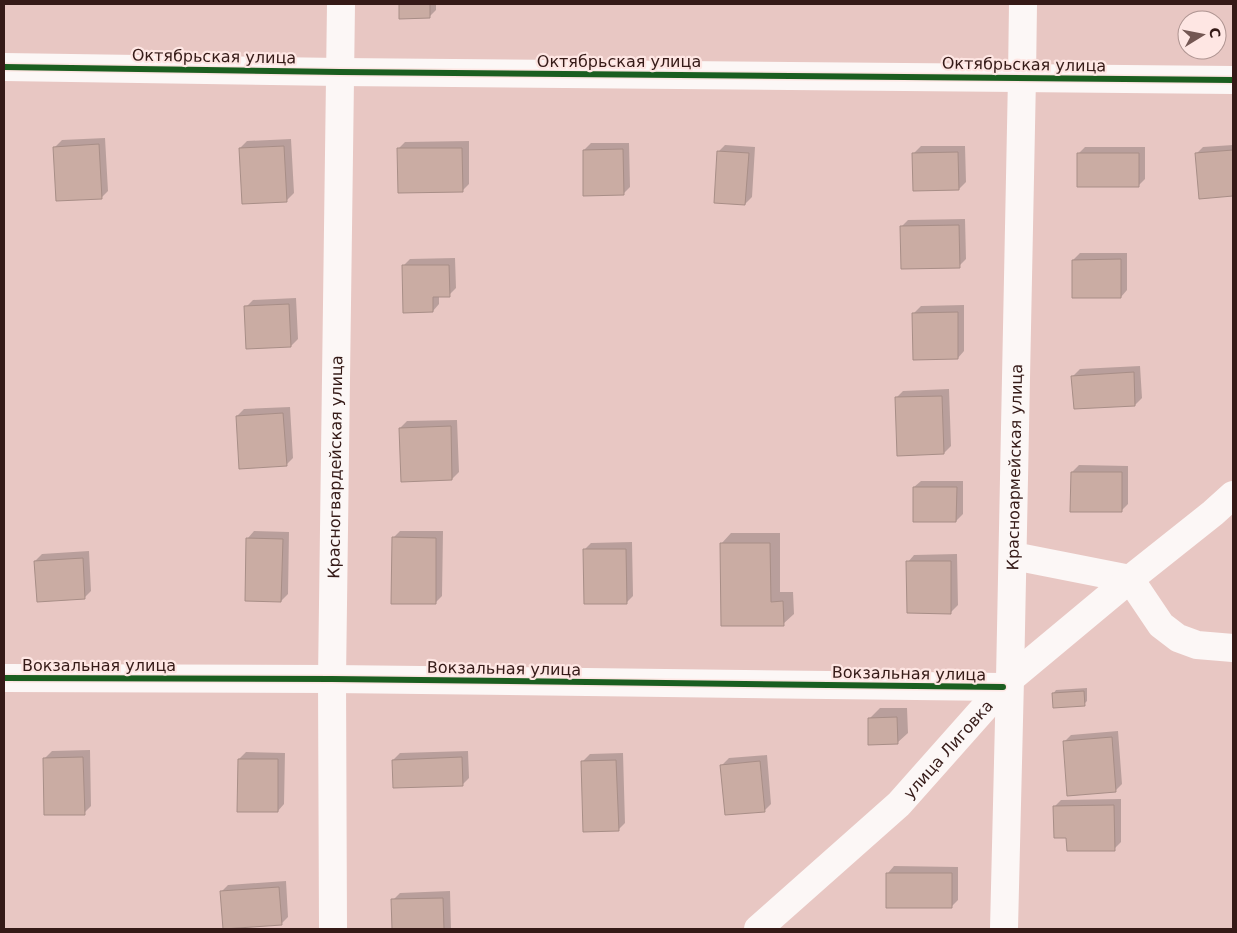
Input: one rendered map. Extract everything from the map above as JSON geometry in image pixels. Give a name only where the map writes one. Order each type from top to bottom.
[{"type":"street","name":"Красногвардейская улица","points":[[333,929],[332,679],[341,4]]},
{"type":"street","name":"Красноармейская улица","points":[[1004,929],[1007,683],[1013,556],[1022,4]]},
{"type":"street","name":"Октябрьская улица","points":[[4,67],[1233,80]]},
{"type":"street","name":"улица Лиговка","points":[[758,929],[899,804],[1007,683],[1233,495]]},
{"type":"street","points":[[1013,556],[1130,579],[1161,625],[1178,638],[1198,645],[1233,648]]},
{"type":"street","name":"Вокзальная улица","points":[[4,678],[1007,683]]},
{"type":"building","points":[[399,4],[430,4],[430,18],[399,19]]},
{"type":"building","points":[[99,144],[102,199],[56,201],[53,147]]},
{"type":"building","points":[[284,146],[287,202],[242,204],[239,148]]},
{"type":"building","points":[[397,148],[462,148],[463,192],[398,193]]},
{"type":"building","points":[[623,149],[624,195],[583,196],[583,150]]},
{"type":"building","points":[[1233,150],[1233,196],[1199,199],[1195,153]]},
{"type":"building","points":[[717,151],[749,153],[745,205],[714,203]]},
{"type":"building","points":[[958,152],[959,190],[913,191],[912,153]]},
{"type":"building","points":[[1077,153],[1139,153],[1139,187],[1077,187]]},
{"type":"building","points":[[959,225],[960,268],[901,269],[900,226]]},
{"type":"building","points":[[1121,259],[1121,298],[1072,298],[1072,260]]},
{"type":"building","points":[[402,265],[449,265],[450,297],[433,297],[433,312],[403,313]]},
{"type":"building","points":[[289,304],[291,347],[246,349],[244,306]]},
{"type":"building","points":[[958,312],[958,359],[913,360],[912,313]]},
{"type":"building","points":[[1134,372],[1135,406],[1074,409],[1071,376]]},
{"type":"building","points":[[942,396],[944,454],[897,456],[895,397]]},
{"type":"building","points":[[283,413],[287,466],[239,469],[236,416]]},
{"type":"building","points":[[451,426],[452,480],[401,482],[399,428]]},
{"type":"building","points":[[1071,472],[1122,472],[1122,512],[1070,512]]},
{"type":"building","points":[[913,487],[957,487],[956,522],[913,522]]},
{"type":"building","points":[[392,537],[436,538],[436,604],[391,604]]},
{"type":"building","points":[[246,538],[283,539],[281,602],[245,601]]},
{"type":"building","points":[[720,543],[770,543],[771,602],[783,601],[784,626],[721,626]]},
{"type":"building","points":[[583,549],[626,549],[627,604],[584,604]]},
{"type":"building","points":[[83,558],[85,599],[37,602],[34,561]]},
{"type":"building","points":[[906,561],[951,561],[951,614],[907,613]]},
{"type":"building","points":[[1084,691],[1085,706],[1053,708],[1052,693]]},
{"type":"building","points":[[897,717],[898,744],[868,745],[868,718]]},
{"type":"building","points":[[1112,737],[1116,792],[1067,796],[1063,741]]},
{"type":"building","points":[[83,757],[85,815],[44,815],[43,758]]},
{"type":"building","points":[[462,757],[463,786],[393,788],[392,760]]},
{"type":"building","points":[[238,759],[278,759],[278,812],[237,812]]},
{"type":"building","points":[[616,760],[619,831],[583,832],[581,761]]},
{"type":"building","points":[[760,761],[765,812],[725,815],[720,765]]},
{"type":"building","points":[[1114,805],[1115,851],[1067,851],[1066,838],[1054,838],[1053,806]]},
{"type":"building","points":[[886,873],[952,873],[952,908],[886,908]]},
{"type":"building","points":[[279,887],[282,925],[223,929],[220,891]]},
{"type":"building","points":[[443,898],[444,929],[392,929],[391,899]]},
{"type":"cycle path","points":[[4,67],[1233,80]]},
{"type":"cycle path","points":[[4,678],[332,679],[1003,687]]}]
